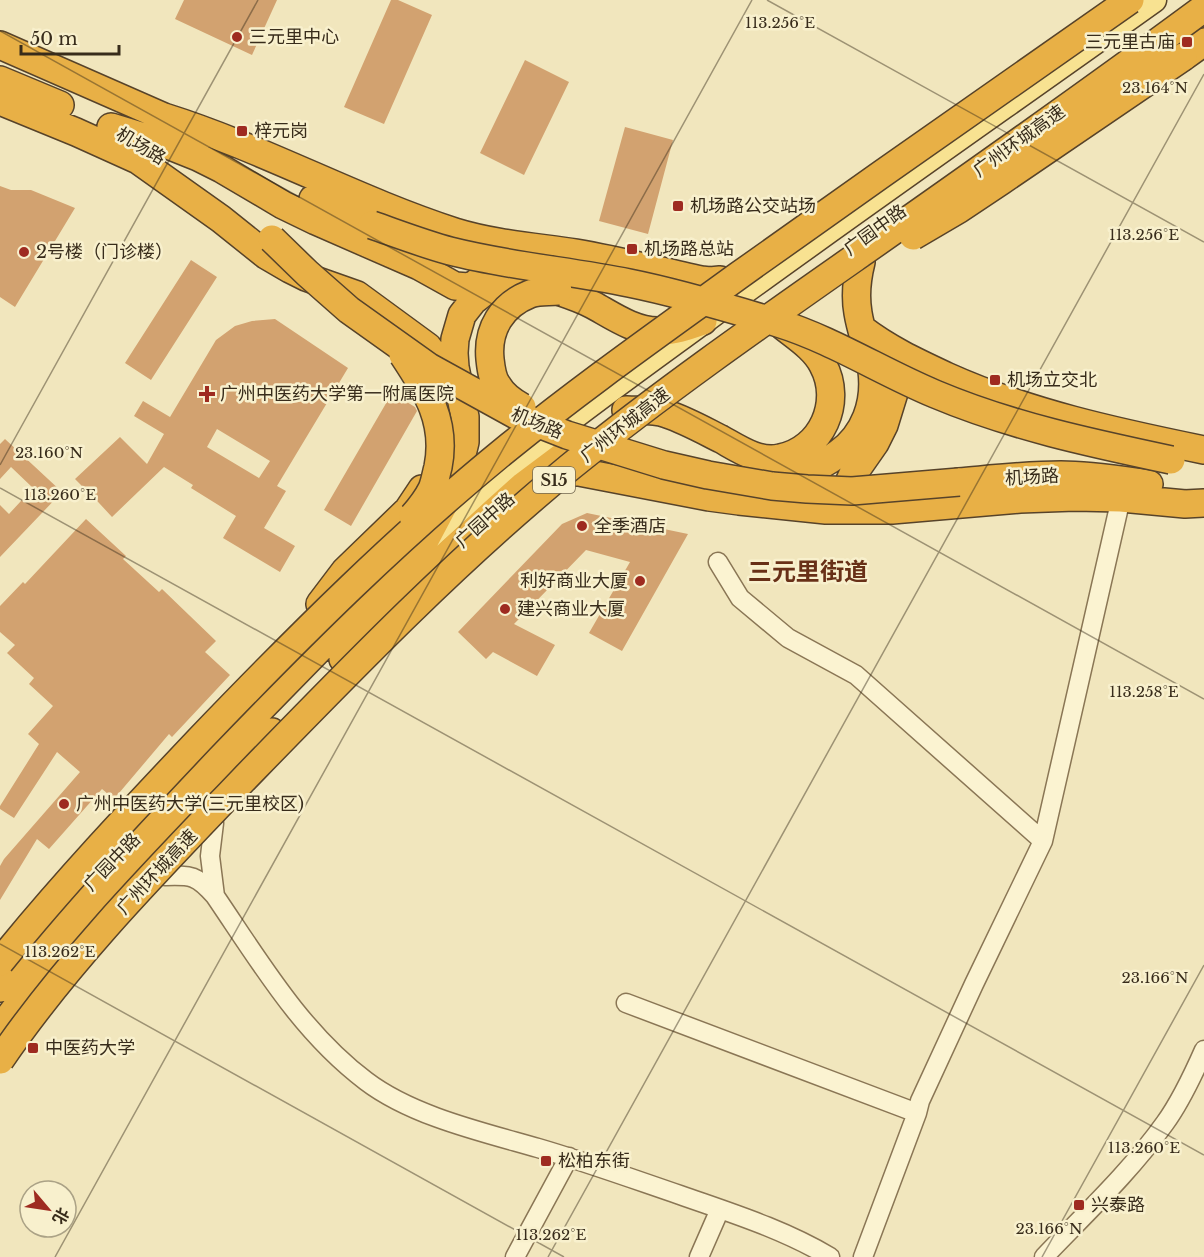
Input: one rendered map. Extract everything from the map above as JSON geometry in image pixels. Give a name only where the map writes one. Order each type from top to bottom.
[{"type":"highway","points":[[0,962],[97,848],[259,677],[358,580],[449,497],[556,410],[612,368],[1130,0]]},
{"type":"highway","name":"广州环城高速","points":[[0,1060],[91,944],[177,848],[415,606],[504,523],[578,461],[706,362],[784,314],[986,164],[1204,8]]},
{"type":"highway","points":[[0,26],[30,42],[73,78]]},
{"type":"highway","name":"机场路","points":[[0,45],[164,117],[230,157],[274,180],[372,225],[450,250],[784,314],[813,335],[930,392],[993,416],[1067,437],[1204,467]]},
{"type":"highway","points":[[624,410],[664,412],[759,458],[773,460],[783,458],[806,447],[823,428],[830,409],[830,381],[818,357],[784,314],[959,209],[1181,46]]},
{"type":"highway","name":"机场路","points":[[0,80],[111,127],[157,154],[249,219],[349,310],[395,344],[429,367],[499,407],[567,435],[664,465],[772,486],[828,491],[872,490],[1033,476],[1071,476],[1153,484],[1204,495]]},
{"type":"highway","points":[[0,100],[138,160],[266,255],[306,277],[357,295],[428,348],[434,355],[446,395],[446,407],[442,443],[433,468],[421,492],[408,510],[345,571],[320,604]]},
{"type":"highway","points":[[164,117],[198,128],[430,224],[487,240],[579,254],[701,280],[720,280]]},
{"type":"highway","points":[[111,127],[163,143],[198,157],[300,213],[419,266],[455,285],[469,286],[481,279],[489,264],[490,249],[487,240]]},
{"type":"highway","points":[[740,480],[790,477],[815,468],[848,446],[864,424],[869,413],[873,388],[872,371],[858,312],[857,277],[861,262]]},
{"type":"highway","points":[[423,544],[451,491],[465,442],[465,417],[454,353],[458,324],[467,308],[487,290],[512,278],[544,274],[601,278]]},
{"type":"highway","points":[[567,435],[518,405],[498,388],[494,380],[490,366],[490,334],[500,316],[518,300],[533,293],[558,291],[572,295],[624,322],[657,332],[704,321]]},
{"type":"highway","points":[[862,329],[905,357],[972,388],[1044,412],[1096,426],[1204,450]]},
{"type":"highway","points":[[320,604],[382,548],[425,502],[432,489],[441,451],[440,432],[429,398],[419,378],[395,344]]},
{"type":"highway","points":[[845,510],[847,487],[884,425],[905,357]]},
{"type":"highway","name":"广园中路","points":[[0,1029],[53,960],[81,928],[397,604],[471,532],[523,486],[624,410]]},
{"type":"highway","points":[[523,486],[556,474],[579,472],[739,501],[826,510],[892,510],[1076,497],[1120,498],[1185,504],[1204,503]]},
{"type":"highway","name":"广园中路","points":[[0,988],[60,916],[423,544]]},
{"type":"main road","points":[[720,280],[1119,0]]},
{"type":"main road","name":"广园中路","points":[[423,544],[526,453],[619,383],[791,257],[1154,0]]},
{"type":"main road","name":"广园中路","points":[[624,410],[1102,69],[1181,46],[1199,0]]},
{"type":"main road","points":[[861,262],[1084,107],[1181,46],[1204,22]]},
{"type":"main road","points":[[1074,32],[1108,33]]},
{"type":"main road","points":[[1084,107],[1102,69]]},
{"type":"main road","points":[[961,136],[977,101]]},
{"type":"main road","points":[[977,156],[1021,152]]},
{"type":"main road","points":[[720,280],[791,257],[812,216],[872,200]]},
{"type":"main road","points":[[861,262],[893,216]]},
{"type":"main road","points":[[0,1076],[62,993],[108,938],[214,823],[438,595],[579,472]]},
{"type":"main road","points":[[0,949],[98,834],[217,708],[320,604]]},
{"type":"main road","points":[[388,645],[397,604]]},
{"type":"main road","points":[[278,646],[322,645]]},
{"type":"main road","points":[[297,737],[320,683]]},
{"type":"main road","points":[[211,759],[217,708]]},
{"type":"main road","points":[[214,823],[225,791],[240,763]]},
{"type":"main road","points":[[124,882],[165,876]]},
{"type":"street","points":[[863,1257],[920,1101],[1043,841],[1120,498]]},
{"type":"street","points":[[718,562],[740,598],[788,638],[856,675],[1043,841]]},
{"type":"street","points":[[214,823],[210,856],[215,896]]},
{"type":"street","points":[[165,876],[184,875],[203,882],[293,1009],[317,1037],[368,1083],[391,1097],[414,1109],[569,1157],[720,1209],[799,1239],[830,1257]]},
{"type":"street","points":[[626,1003],[917,1113]]},
{"type":"street","points":[[1044,1257],[1150,1143],[1200,1071],[1204,1050]]},
{"type":"street","points":[[515,1257],[569,1157]]},
{"type":"street","points":[[699,1257],[720,1209]]},
{"type":"building","name":"三元里中心","points":[[184,0],[277,0],[252,55],[175,19]]},
{"type":"building","points":[[391,0],[398,0],[432,15],[384,124],[344,107]]},
{"type":"building","points":[[525,60],[569,82],[524,175],[480,153]]},
{"type":"building","points":[[625,127],[673,140],[648,234],[599,221]]},
{"type":"building","name":"2号楼（门诊楼）","points":[[0,186],[11,190],[31,190],[75,208],[15,307],[0,297]]},
{"type":"building","points":[[191,260],[217,277],[151,380],[125,363]]},
{"type":"building","points":[[275,319],[348,368],[277,486],[286,491],[264,528],[295,546],[280,572],[223,538],[236,516],[191,488],[193,485],[164,467],[112,517],[75,479],[120,437],[147,464],[164,434],[134,416],[143,401],[170,417],[216,340],[235,326],[252,321]],"holes":[[[217,429],[270,461],[259,478],[207,447]]]},
{"type":"building","points":[[392,393],[415,407],[417,411],[351,526],[324,510]]},
{"type":"building","points":[[5,439],[62,492],[0,557],[0,505],[9,514],[33,488],[11,467],[0,479],[0,444]]},
{"type":"building","name":"利好商业大厦","points":[[587,513],[688,534],[622,651],[589,633],[630,562],[586,550],[514,624],[555,645],[537,676],[493,652],[486,659],[458,632],[562,524]]},
{"type":"building","name":"广州中医药大学(三元里校区)","points":[[86,519],[126,556],[123,559],[159,592],[162,589],[216,641],[205,652],[230,675],[172,737],[169,734],[114,799],[102,789],[49,849],[37,839],[0,900],[0,866],[4,859],[80,772],[57,752],[14,818],[0,809],[39,744],[28,734],[53,706],[29,684],[34,678],[7,653],[15,645],[0,632],[0,606],[23,582],[25,584]]},
{"type":"place","name":"三元里中心","points":[[237,37]]},
{"type":"place","name":"三元里古庙","points":[[1187,42]]},
{"type":"place","name":"梓元岗","points":[[242,131]]},
{"type":"place","name":"机场路公交站场","points":[[678,206]]},
{"type":"place","name":"机场路总站","points":[[632,249]]},
{"type":"place","name":"2号楼（门诊楼）","points":[[24,252]]},
{"type":"place","name":"机场立交北","points":[[995,380]]},
{"type":"place","name":"广州中医药大学第一附属医院","points":[[207,394]]},
{"type":"place","name":"全季酒店","points":[[582,526]]},
{"type":"place","name":"利好商业大厦","points":[[640,581]]},
{"type":"place","name":"建兴商业大厦","points":[[505,609]]},
{"type":"place","name":"广州中医药大学(三元里校区)","points":[[64,804]]},
{"type":"place","name":"中医药大学","points":[[33,1048]]},
{"type":"place","name":"松柏东街","points":[[546,1161]]},
{"type":"place","name":"兴泰路","points":[[1079,1205]]},
{"type":"district","name":"三元里街道","points":[[808,572]]}]
